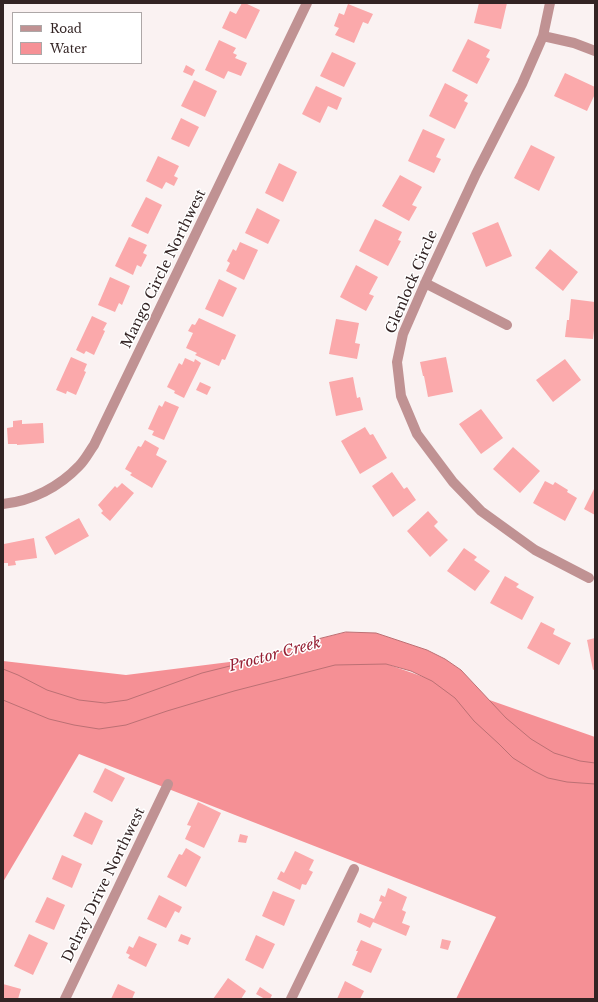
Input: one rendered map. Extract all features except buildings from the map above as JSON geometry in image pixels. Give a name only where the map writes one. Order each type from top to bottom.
[{"type":"street","name":"Mango Circle Northwest","points":[[3,504],[16,502],[41,494],[61,482],[80,465],[94,445],[307,3]]},
{"type":"street","name":"Glenlock Circle","points":[[550,3],[543,36],[522,84],[476,174],[425,283],[404,334],[397,362],[401,396],[417,434],[453,482],[481,511],[535,550],[589,578]]},
{"type":"street","points":[[543,36],[574,43],[595,51]]},
{"type":"street","points":[[425,283],[507,325]]},
{"type":"street","name":"Delray Drive Northwest","points":[[64,999],[168,784]]},
{"type":"street","points":[[291,999],[354,869]]},
{"type":"shaded area","points":[[341,648],[595,737],[595,999],[456,999],[496,917],[79,754],[3,882],[3,661],[126,675]]},
{"type":"water","name":"Proctor Creek","points":[[346,632],[376,633],[427,650],[445,659],[461,670],[506,718],[531,739],[554,753],[580,761],[595,763],[595,784],[567,782],[548,778],[534,771],[513,758],[474,721],[455,698],[432,681],[411,671],[386,664],[335,665],[234,691],[126,725],[99,729],[49,719],[3,700],[3,669],[47,690],[79,700],[105,703],[127,700],[202,673],[262,658],[314,640]]}]
